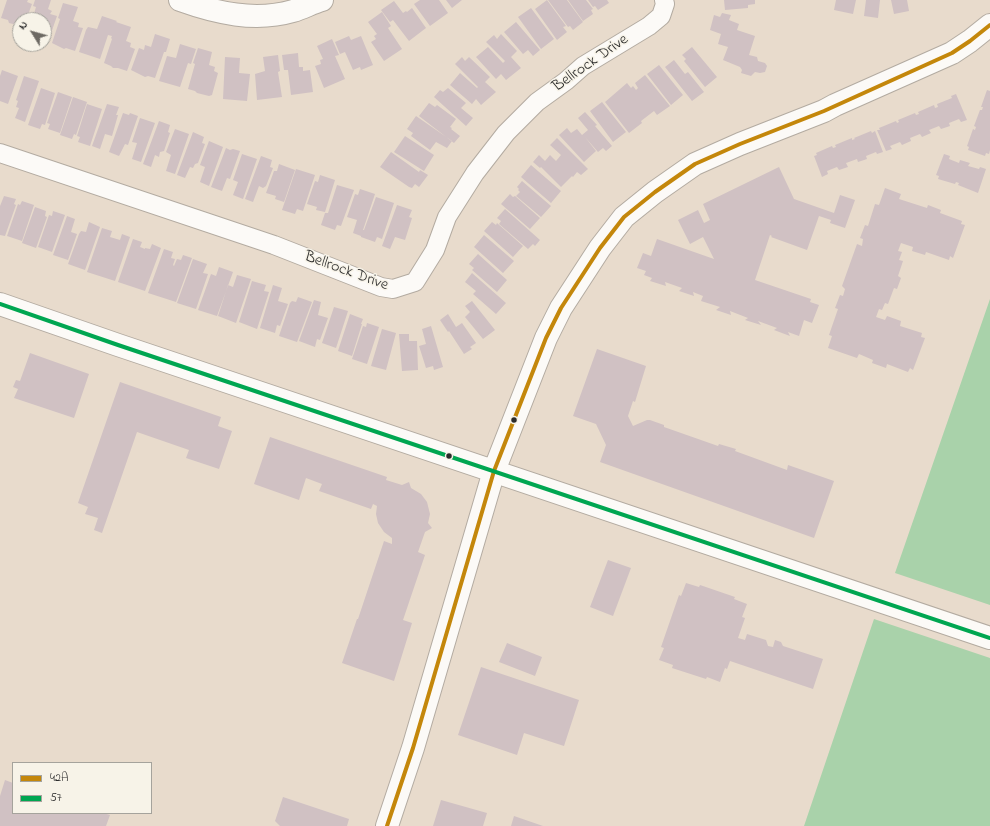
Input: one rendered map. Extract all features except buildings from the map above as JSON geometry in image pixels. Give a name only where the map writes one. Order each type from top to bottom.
[{"type":"main road","points":[[180,0],[200,7],[246,16],[292,11],[322,0]]},
{"type":"main road","points":[[387,826],[413,748],[494,471],[546,338],[561,308],[600,248],[624,217],[695,164],[740,144],[824,111],[952,53],[990,25]]},
{"type":"main road","points":[[0,304],[990,638]]},
{"type":"street","name":"Bellrock Drive","points":[[0,153],[274,245],[381,287],[393,289],[415,282],[435,250],[447,218],[475,173],[506,134],[537,102],[583,66],[649,26],[661,16],[665,4],[664,0]]},
{"type":"green space","points":[[990,299],[990,605],[895,573]]},
{"type":"green space","points":[[874,619],[990,658],[990,826],[804,826]]},
{"type":"transit line","name":"42A","points":[[387,826],[413,748],[494,471],[546,338],[561,308],[600,248],[624,217],[655,192],[695,164],[740,144],[824,111],[952,53],[990,25]]},
{"type":"transit line","name":"57","points":[[0,304],[990,638]]}]
